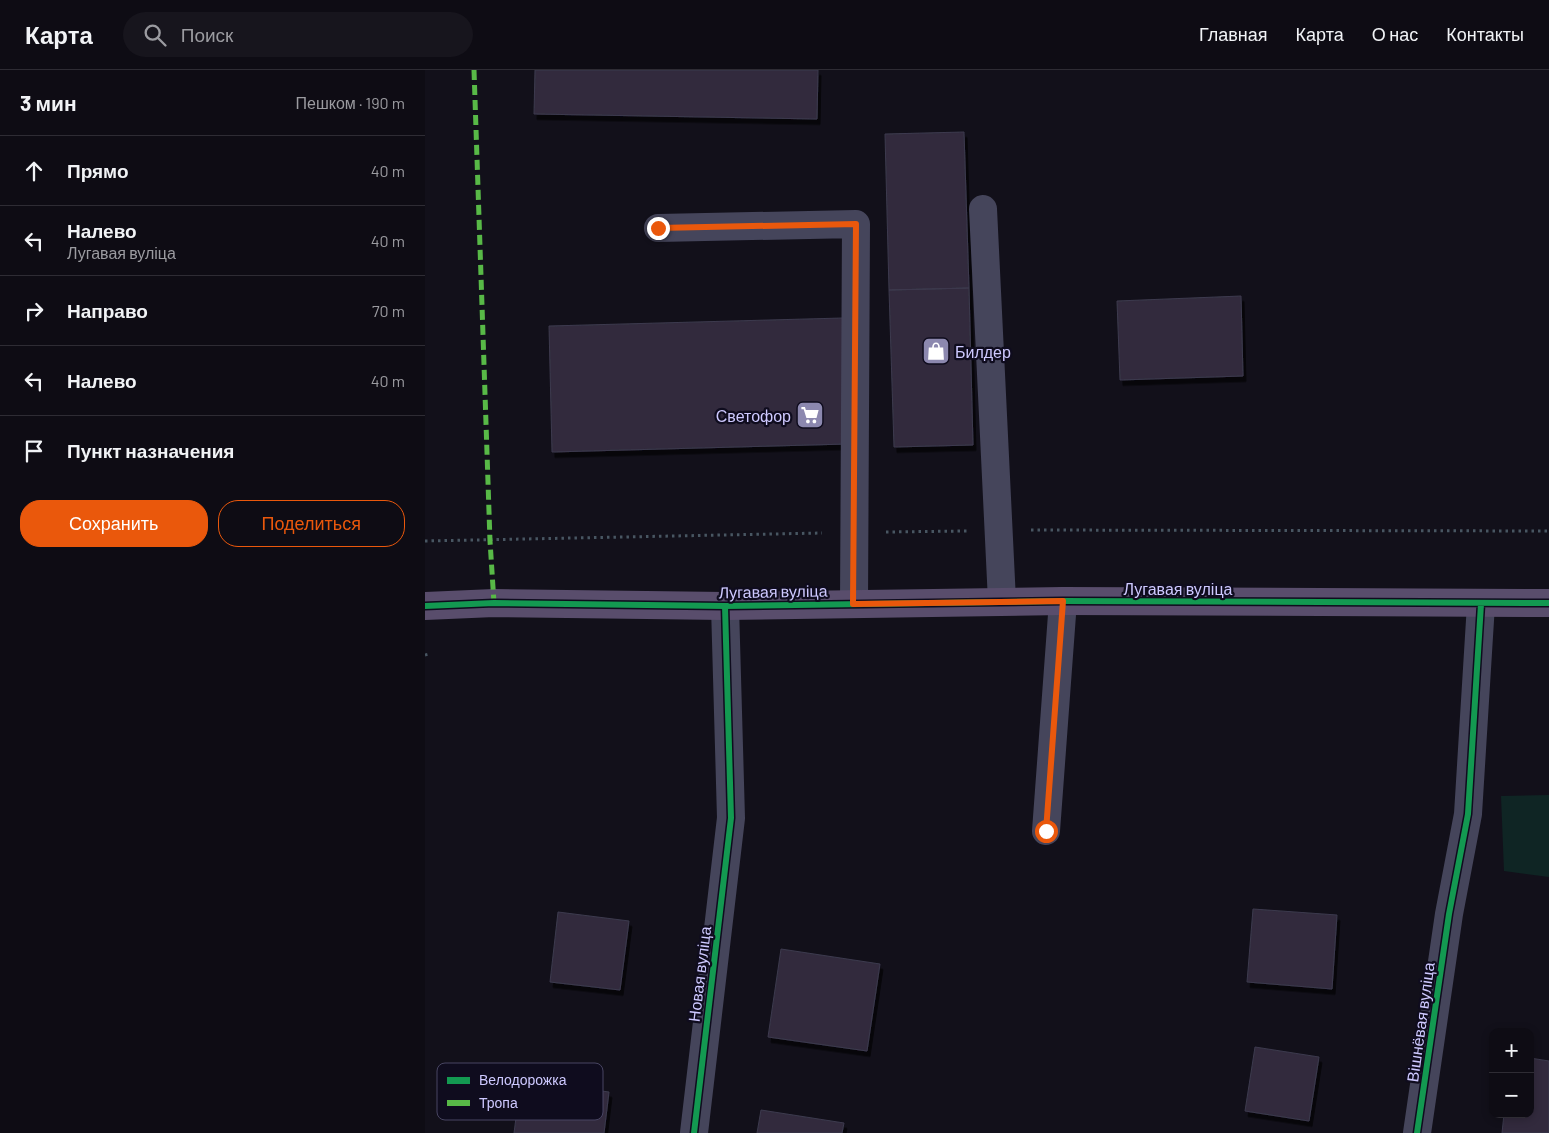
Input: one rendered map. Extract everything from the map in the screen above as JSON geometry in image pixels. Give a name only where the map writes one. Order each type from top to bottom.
[{"type":"main road","name":"Лугавая вуліца","points":[[425,606],[494,602],[725,606],[1002,601],[1549,603]]},
{"type":"street","points":[[983,209],[1002,601]]},
{"type":"street","points":[[658,228],[856,224],[853,604]]},
{"type":"street","points":[[1046,831],[1063,601]]},
{"type":"street","name":"Вішнёвая вуліца","points":[[1417,1133],[1449,914],[1468,814],[1481,604]]},
{"type":"street","name":"Новая вуліца","points":[[694,1133],[731,818],[725,606]]},
{"type":"green space","points":[[1549,795],[1549,877],[1504,871],[1501,796]]},
{"type":"building","points":[[535,70],[818,70],[817,119],[534,114]]},
{"type":"building","points":[[964,132],[969,288],[889,290],[885,134]]},
{"type":"building","points":[[969,288],[973,445],[894,447],[889,290]]},
{"type":"building","points":[[1241,296],[1243,376],[1120,380],[1117,301]]},
{"type":"building","points":[[843,318],[847,444],[552,452],[549,326]]},
{"type":"building","points":[[1253,909],[1337,915],[1332,989],[1247,982]]},
{"type":"building","points":[[558,912],[629,921],[620,990],[550,982]]},
{"type":"building","points":[[781,949],[880,964],[867,1051],[768,1037]]},
{"type":"building","points":[[1255,1047],[1319,1057],[1309,1121],[1245,1111]]},
{"type":"building","points":[[1534,1059],[1549,1061],[1549,1133],[1502,1133],[1504,1118],[1534,1118]]},
{"type":"building","points":[[603,1091],[609,1092],[604,1133],[514,1133],[516,1120],[603,1120]]},
{"type":"building","points":[[761,1110],[844,1123],[842,1133],[757,1133]]},
{"type":"marked path","points":[[474,70],[490,541],[494,603]]},
{"type":"cycle path","points":[[425,606],[494,603],[725,606],[1063,601],[1549,603]]},
{"type":"cycle path","points":[[1417,1133],[1449,914],[1468,814],[1481,604]]},
{"type":"cycle path","points":[[694,1133],[731,818],[725,606]]},
{"type":"place","name":"Билдер","points":[[936,351]]},
{"type":"place","name":"Светофор","points":[[810,415]]},
{"type":"route","points":[[658,228],[856,224],[853,604],[1063,601],[1046,831]]}]
